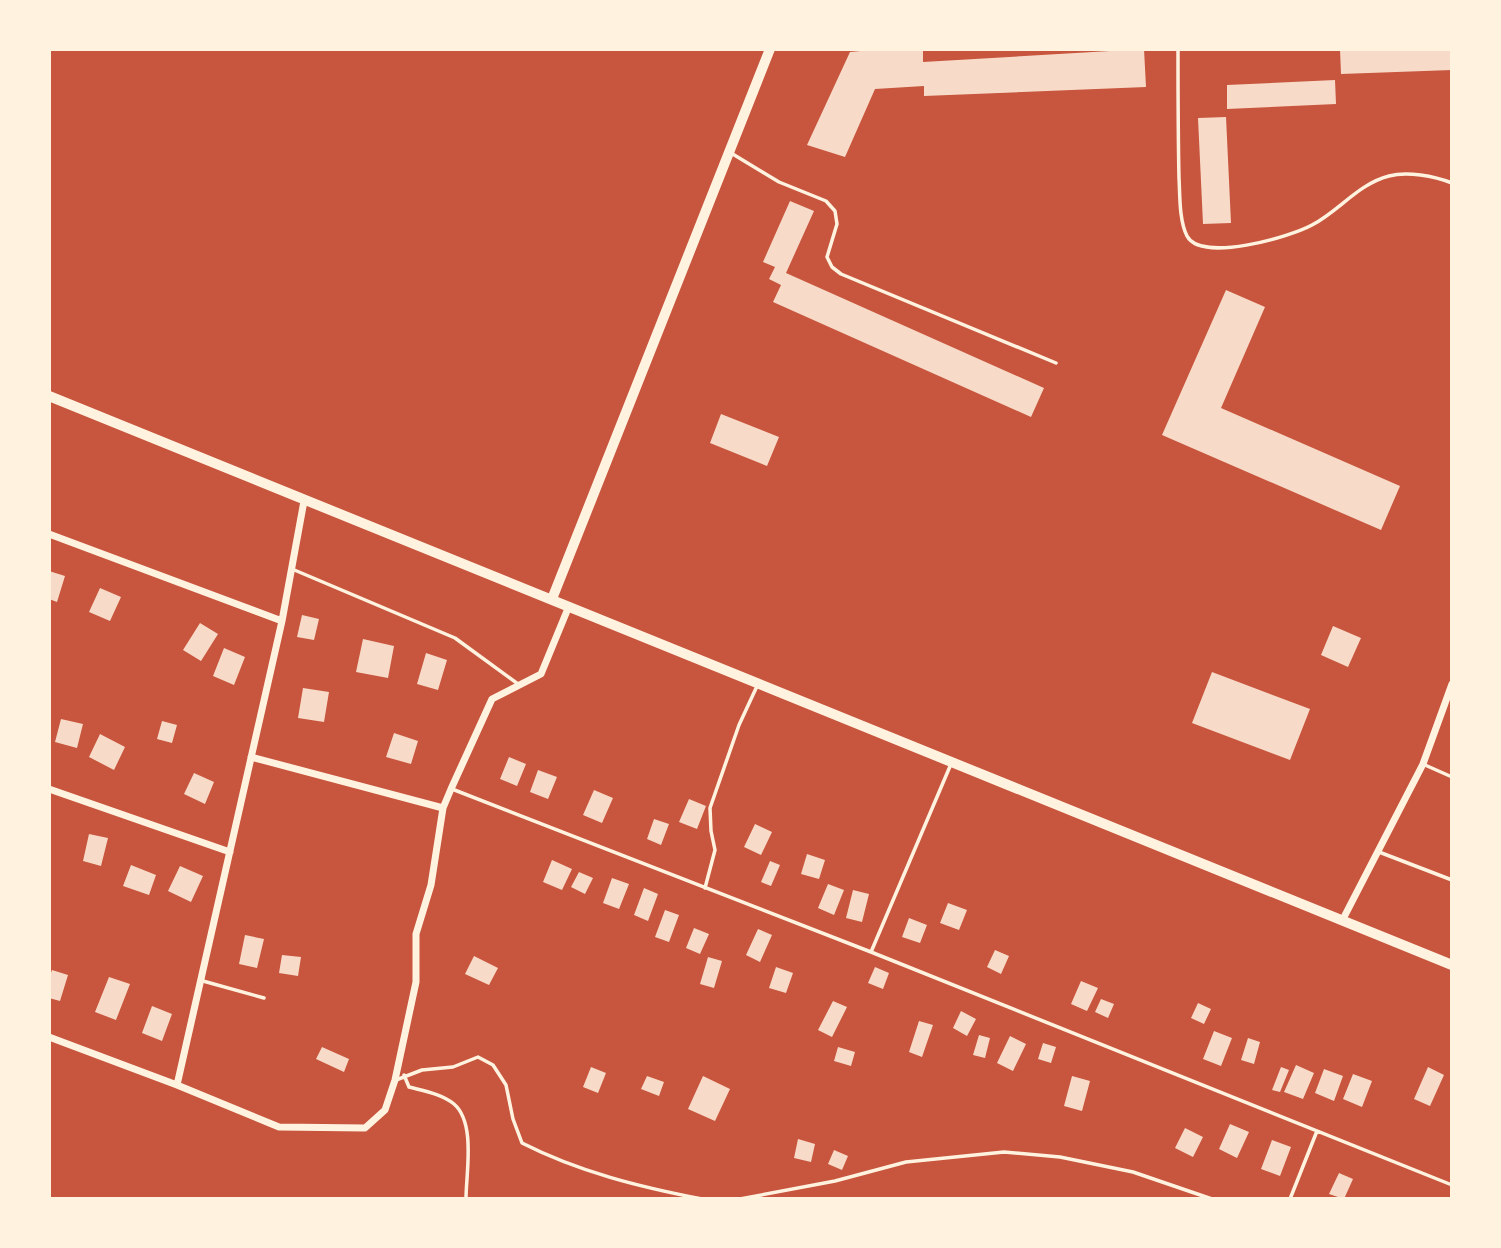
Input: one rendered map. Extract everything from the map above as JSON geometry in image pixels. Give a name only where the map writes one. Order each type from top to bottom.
[{"type":"street","points":[[552,599],[771,49]]},
{"type":"street","points":[[49,396],[1452,965]]},
{"type":"street","points":[[177,1085],[282,621],[304,501]]},
{"type":"street","points":[[49,534],[282,621]]},
{"type":"street","points":[[49,1037],[279,1127],[365,1128],[385,1110],[395,1080],[416,982],[416,934],[431,885],[443,808],[492,699],[541,674],[569,606]]},
{"type":"street","points":[[1342,921],[1423,764],[1452,684]]},
{"type":"street","points":[[251,757],[443,808]]},
{"type":"street","points":[[49,789],[230,852]]},
{"type":"lane","points":[[1178,49],[1180,197],[1185,233],[1191,242],[1200,247],[1272,241],[1313,225],[1356,192],[1389,175],[1416,175],[1452,183]]},
{"type":"lane","points":[[729,152],[779,182],[826,201],[835,211],[837,224],[827,257],[832,267],[841,274],[1056,363]]},
{"type":"lane","points":[[292,569],[455,638],[519,685]]},
{"type":"lane","points":[[705,888],[715,850],[710,808],[739,725],[758,684]]},
{"type":"lane","points":[[871,953],[952,762]]},
{"type":"lane","points":[[1423,764],[1452,777]]},
{"type":"lane","points":[[451,789],[1452,1185]]},
{"type":"lane","points":[[1377,851],[1452,880]]},
{"type":"lane","points":[[201,980],[264,998]]},
{"type":"lane","points":[[395,1080],[422,1070],[453,1067],[478,1057],[494,1065],[506,1085],[513,1119],[522,1143],[557,1160],[644,1187],[702,1199]]},
{"type":"lane","points":[[404,1075],[409,1087],[439,1095],[456,1106],[467,1127],[466,1199]]},
{"type":"lane","points":[[1290,1199],[1317,1131]]},
{"type":"lane","points":[[740,1199],[835,1181],[906,1162],[1004,1152],[1060,1157],[1133,1172],[1212,1199]]},
{"type":"building","points":[[923,49],[923,62],[1144,49],[1146,87],[924,96],[924,86],[875,89],[845,157],[807,145],[850,52]]},
{"type":"building","points":[[1340,49],[1452,49],[1452,70],[1341,74]]},
{"type":"building","points":[[1335,80],[1336,104],[1227,109],[1227,85]]},
{"type":"building","points":[[1226,117],[1231,223],[1203,224],[1198,118]]},
{"type":"building","points":[[790,201],[814,211],[786,273],[1044,388],[1031,417],[773,302],[781,285],[769,279],[775,267],[763,262]]},
{"type":"building","points":[[1226,290],[1265,307],[1221,408],[1400,486],[1381,530],[1162,435]]},
{"type":"building","points":[[721,414],[779,437],[767,466],[710,443]]},
{"type":"building","points":[[49,571],[65,576],[57,602],[49,599]]},
{"type":"building","points":[[100,588],[121,597],[110,621],[89,612]]},
{"type":"building","points":[[302,615],[319,619],[314,640],[297,637]]},
{"type":"building","points":[[200,623],[218,634],[201,661],[183,650]]},
{"type":"building","points":[[1333,626],[1361,638],[1348,667],[1321,655]]},
{"type":"building","points":[[363,639],[394,646],[388,678],[356,672]]},
{"type":"building","points":[[224,648],[245,657],[234,685],[213,676]]},
{"type":"building","points":[[426,653],[447,660],[438,690],[417,684]]},
{"type":"building","points":[[1212,672],[1310,709],[1290,760],[1192,723]]},
{"type":"building","points":[[303,688],[329,692],[324,722],[298,718]]},
{"type":"building","points":[[61,719],[83,724],[77,748],[55,742]]},
{"type":"building","points":[[162,721],[177,725],[172,743],[157,739]]},
{"type":"building","points":[[394,733],[418,741],[411,764],[386,757]]},
{"type":"building","points":[[100,734],[125,747],[114,770],[89,757]]},
{"type":"building","points":[[509,757],[526,764],[517,786],[500,779]]},
{"type":"building","points":[[538,770],[557,777],[548,799],[530,792]]},
{"type":"building","points":[[194,773],[214,782],[205,804],[184,794]]},
{"type":"building","points":[[594,790],[613,798],[602,823],[583,815]]},
{"type":"building","points":[[689,799],[706,806],[697,829],[679,822]]},
{"type":"building","points":[[654,819],[669,824],[661,845],[647,839]]},
{"type":"building","points":[[755,824],[772,832],[761,855],[744,847]]},
{"type":"building","points":[[89,834],[108,838],[101,866],[83,861]]},
{"type":"building","points":[[807,854],[825,860],[819,879],[801,874]]},
{"type":"building","points":[[552,860],[572,869],[562,890],[543,882]]},
{"type":"building","points":[[770,861],[780,865],[771,886],[761,882]]},
{"type":"building","points":[[131,865],[156,875],[149,895],[123,886]]},
{"type":"building","points":[[180,866],[203,876],[191,902],[168,891]]},
{"type":"building","points":[[579,872],[593,878],[585,894],[571,887]]},
{"type":"building","points":[[612,878],[629,884],[619,909],[603,903]]},
{"type":"building","points":[[828,884],[844,890],[834,915],[818,908]]},
{"type":"building","points":[[644,888],[658,894],[648,921],[634,915]]},
{"type":"building","points":[[853,890],[869,894],[862,922],[846,918]]},
{"type":"building","points":[[948,903],[967,910],[959,930],[940,923]]},
{"type":"building","points":[[665,910],[679,915],[669,942],[655,937]]},
{"type":"building","points":[[909,918],[927,925],[920,943],[902,937]]},
{"type":"building","points":[[694,928],[709,934],[700,954],[686,948]]},
{"type":"building","points":[[758,929],[772,935],[760,962],[746,955]]},
{"type":"building","points":[[245,935],[264,939],[257,968],[239,964]]},
{"type":"building","points":[[995,950],[1009,956],[1001,974],[987,967]]},
{"type":"building","points":[[282,955],[301,957],[298,976],[279,973]]},
{"type":"building","points":[[474,956],[498,968],[489,985],[465,974]]},
{"type":"building","points":[[708,957],[722,961],[714,988],[700,984]]},
{"type":"building","points":[[776,967],[793,973],[786,993],[769,988]]},
{"type":"building","points":[[875,967],[889,973],[883,989],[868,983]]},
{"type":"building","points":[[52,970],[68,975],[60,1001],[49,998],[49,978]]},
{"type":"building","points":[[109,977],[130,984],[116,1020],[95,1012]]},
{"type":"building","points":[[1081,981],[1098,988],[1087,1011],[1071,1004]]},
{"type":"building","points":[[1101,999],[1114,1004],[1108,1018],[1095,1012]]},
{"type":"building","points":[[833,1001],[847,1007],[832,1037],[818,1030]]},
{"type":"building","points":[[1198,1003],[1211,1009],[1204,1024],[1191,1018]]},
{"type":"building","points":[[152,1006],[172,1014],[162,1041],[142,1033]]},
{"type":"building","points":[[961,1011],[976,1019],[967,1036],[953,1028]]},
{"type":"building","points":[[919,1021],[933,1025],[922,1057],[909,1052]]},
{"type":"building","points":[[1214,1031],[1232,1038],[1221,1066],[1203,1059]]},
{"type":"building","points":[[979,1035],[990,1038],[985,1058],[973,1055]]},
{"type":"building","points":[[1010,1036],[1026,1044],[1013,1071],[997,1063]]},
{"type":"building","points":[[1248,1038],[1260,1042],[1254,1064],[1241,1060]]},
{"type":"building","points":[[1043,1043],[1056,1047],[1051,1063],[1038,1059]]},
{"type":"building","points":[[322,1047],[349,1059],[344,1072],[316,1059]]},
{"type":"building","points":[[838,1047],[855,1052],[851,1066],[834,1061]]},
{"type":"building","points":[[1296,1065],[1314,1073],[1303,1099],[1284,1092]]},
{"type":"building","points":[[591,1067],[606,1073],[598,1093],[583,1087]]},
{"type":"building","points":[[1281,1067],[1289,1070],[1280,1092],[1272,1090]]},
{"type":"building","points":[[1428,1067],[1444,1075],[1430,1106],[1414,1099]]},
{"type":"building","points":[[1324,1069],[1343,1076],[1334,1101],[1315,1093]]},
{"type":"building","points":[[1353,1074],[1372,1081],[1362,1107],[1343,1099]]},
{"type":"building","points":[[647,1076],[664,1082],[659,1096],[641,1089]]},
{"type":"building","points":[[703,1076],[730,1089],[715,1121],[688,1109]]},
{"type":"building","points":[[1072,1076],[1090,1081],[1082,1111],[1064,1106]]},
{"type":"building","points":[[1230,1124],[1249,1132],[1237,1158],[1219,1149]]},
{"type":"building","points":[[1185,1128],[1203,1137],[1193,1157],[1175,1148]]},
{"type":"building","points":[[798,1139],[815,1144],[811,1162],[794,1158]]},
{"type":"building","points":[[1272,1140],[1291,1147],[1280,1176],[1261,1169]]},
{"type":"building","points":[[834,1150],[848,1156],[842,1170],[828,1164]]},
{"type":"building","points":[[1339,1173],[1353,1179],[1344,1199],[1329,1194]]}]
